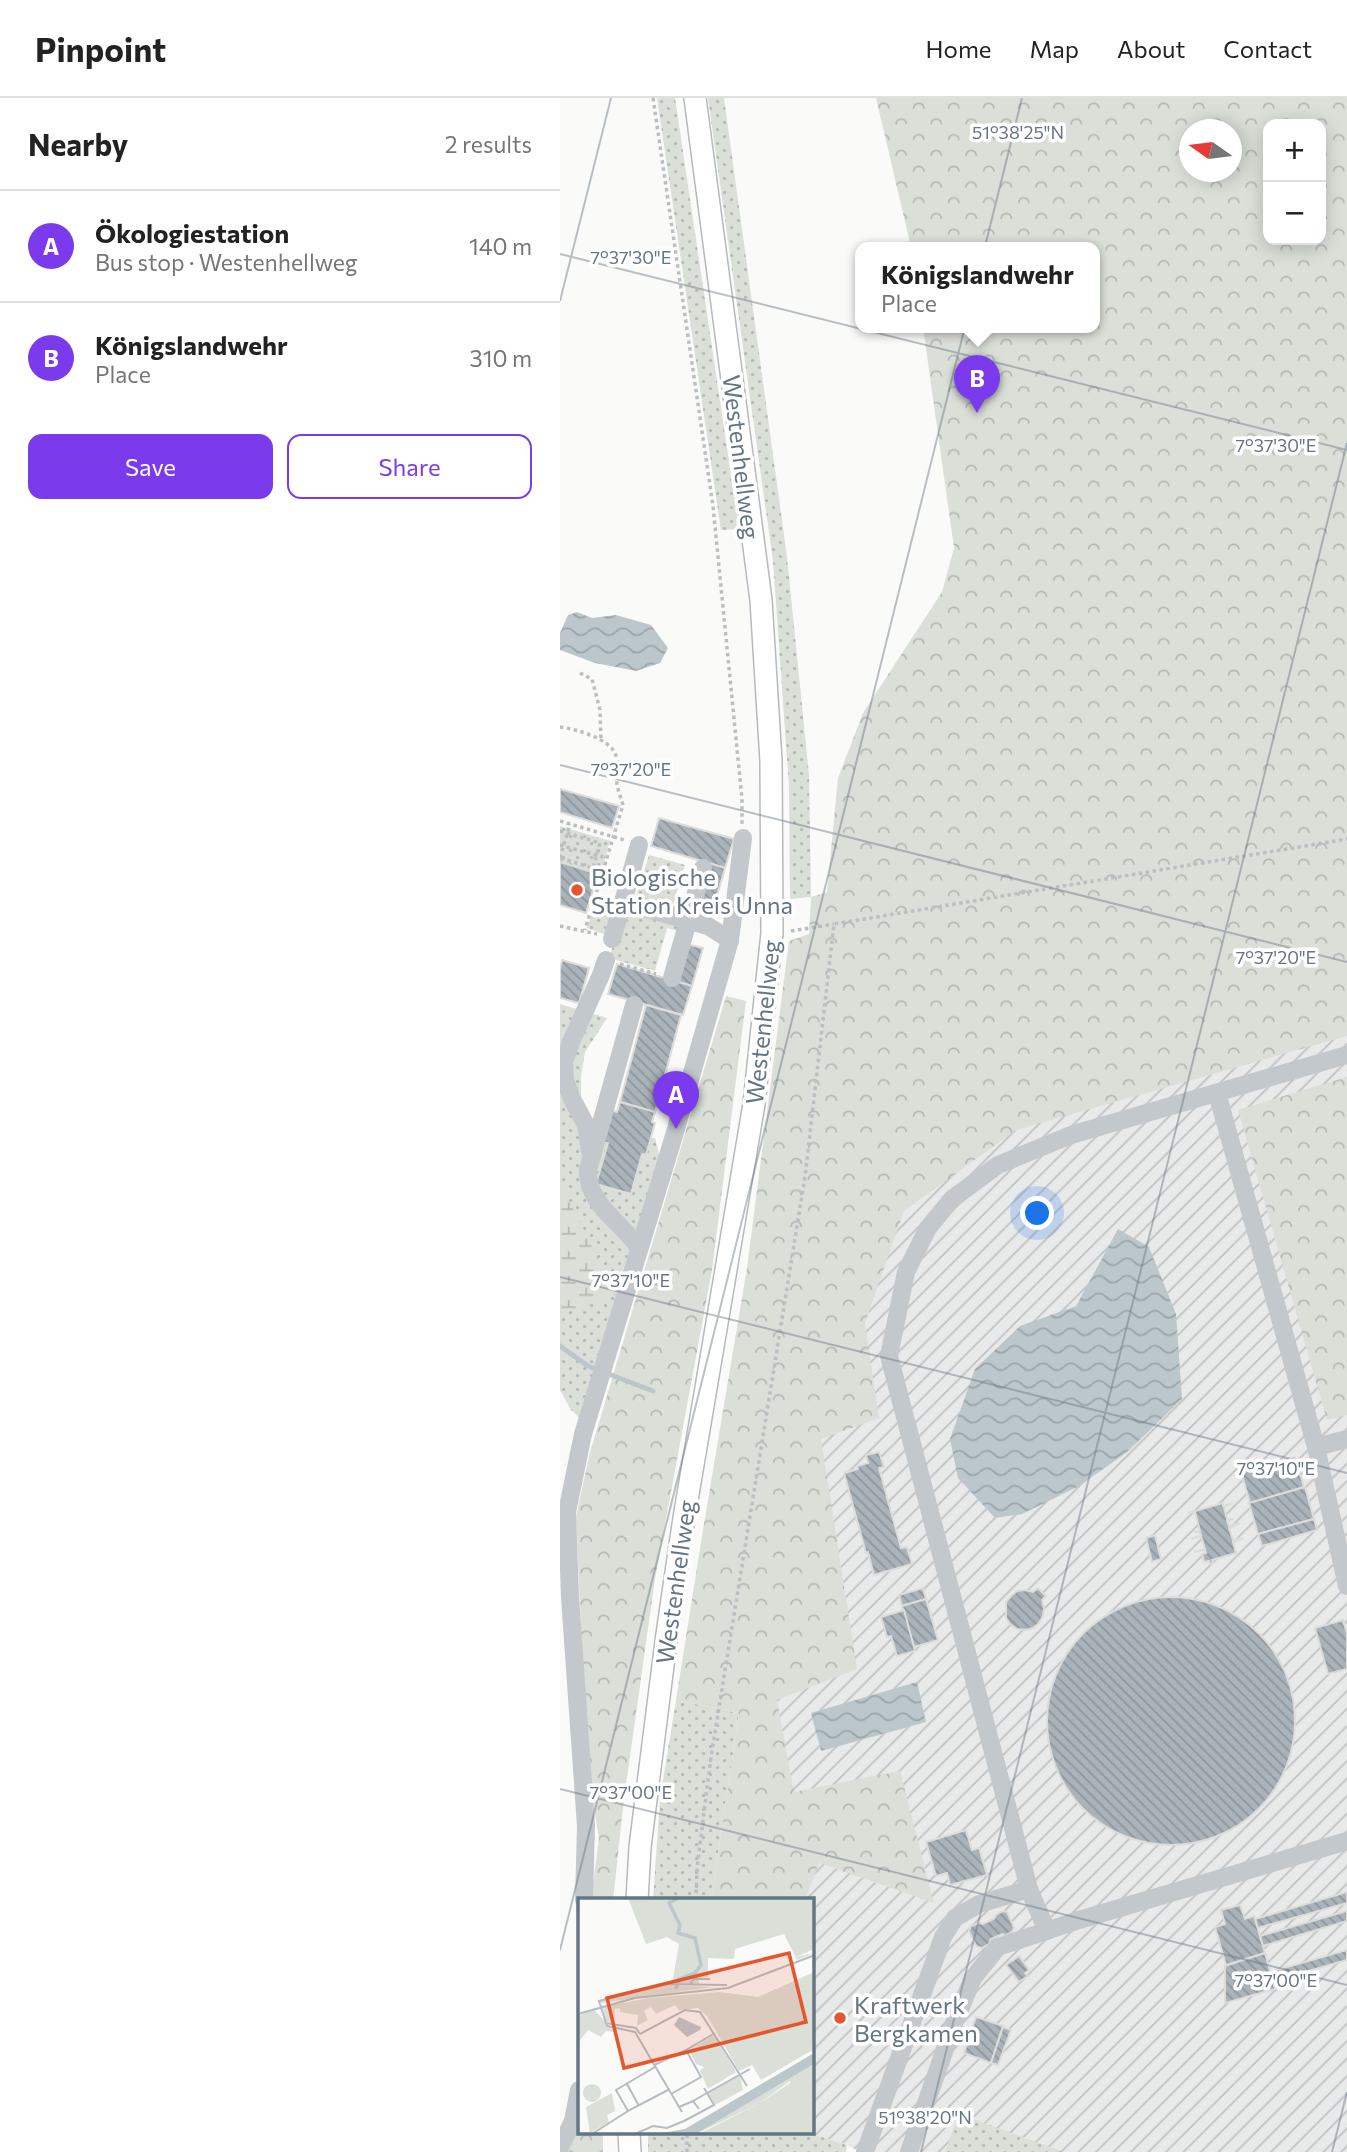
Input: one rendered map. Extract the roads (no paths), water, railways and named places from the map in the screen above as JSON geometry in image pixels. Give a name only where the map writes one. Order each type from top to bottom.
[{"type":"main road","name":"Westenhellweg","points":[[637,1898],[642,1835],[669,1621],[686,1504],[754,1104],[772,933],[771,761],[761,600],[695,98]]},
{"type":"main road","points":[[629,2134],[629,2152]]},
{"type":"lane","points":[[584,1898],[586,1826],[570,1597],[567,1512],[583,1434],[730,940],[743,838]]},
{"type":"lane","points":[[612,939],[639,845]]},
{"type":"lane","points":[[672,978],[703,868]]},
{"type":"lane","points":[[623,902],[708,926],[730,940]]},
{"type":"lane","points":[[592,1161],[586,1125],[565,1080],[564,1062],[606,960]]},
{"type":"lane","points":[[634,1005],[588,1177],[597,1201],[614,1222],[631,1235],[639,1248]]},
{"type":"lane","points":[[1047,1931],[1029,1889],[889,1356],[906,1272],[928,1228],[951,1199],[998,1165],[1071,1135],[1347,1055]]},
{"type":"lane","points":[[1217,1093],[1316,1447],[1347,1587]]},
{"type":"lane","points":[[1316,1447],[1347,1439]]},
{"type":"lane","points":[[909,2152],[953,2026],[974,1978],[998,1947],[1347,1841]]},
{"type":"lane","points":[[865,2152],[943,1937],[955,1918],[979,1904],[1029,1889]]},
{"type":"lane","points":[[560,2147],[573,2122],[578,2095]]},
{"type":"water","points":[[577,612],[592,618],[616,615],[651,625],[668,648],[660,663],[636,671],[595,663],[560,650],[560,633],[568,615]]},
{"type":"water","points":[[1118,1229],[1149,1247],[1176,1314],[1182,1399],[1126,1453],[1079,1486],[1022,1514],[995,1518],[958,1478],[950,1439],[975,1369],[1020,1326],[1076,1306]]},
{"type":"water","points":[[917,1682],[926,1722],[821,1751],[811,1713]]},
{"type":"waterway","points":[[560,1346],[588,1366],[653,1391]]},
{"type":"place","name":"Königslandwehr","points":[[977,413]]},
{"type":"place","name":"Biologische Station Kreis Unna","points":[[577,890]]},
{"type":"place","name":"Ökologiestation","points":[[676,1129]]},
{"type":"place","name":"Kraftwerk Bergkamen","points":[[840,2018]]}]
